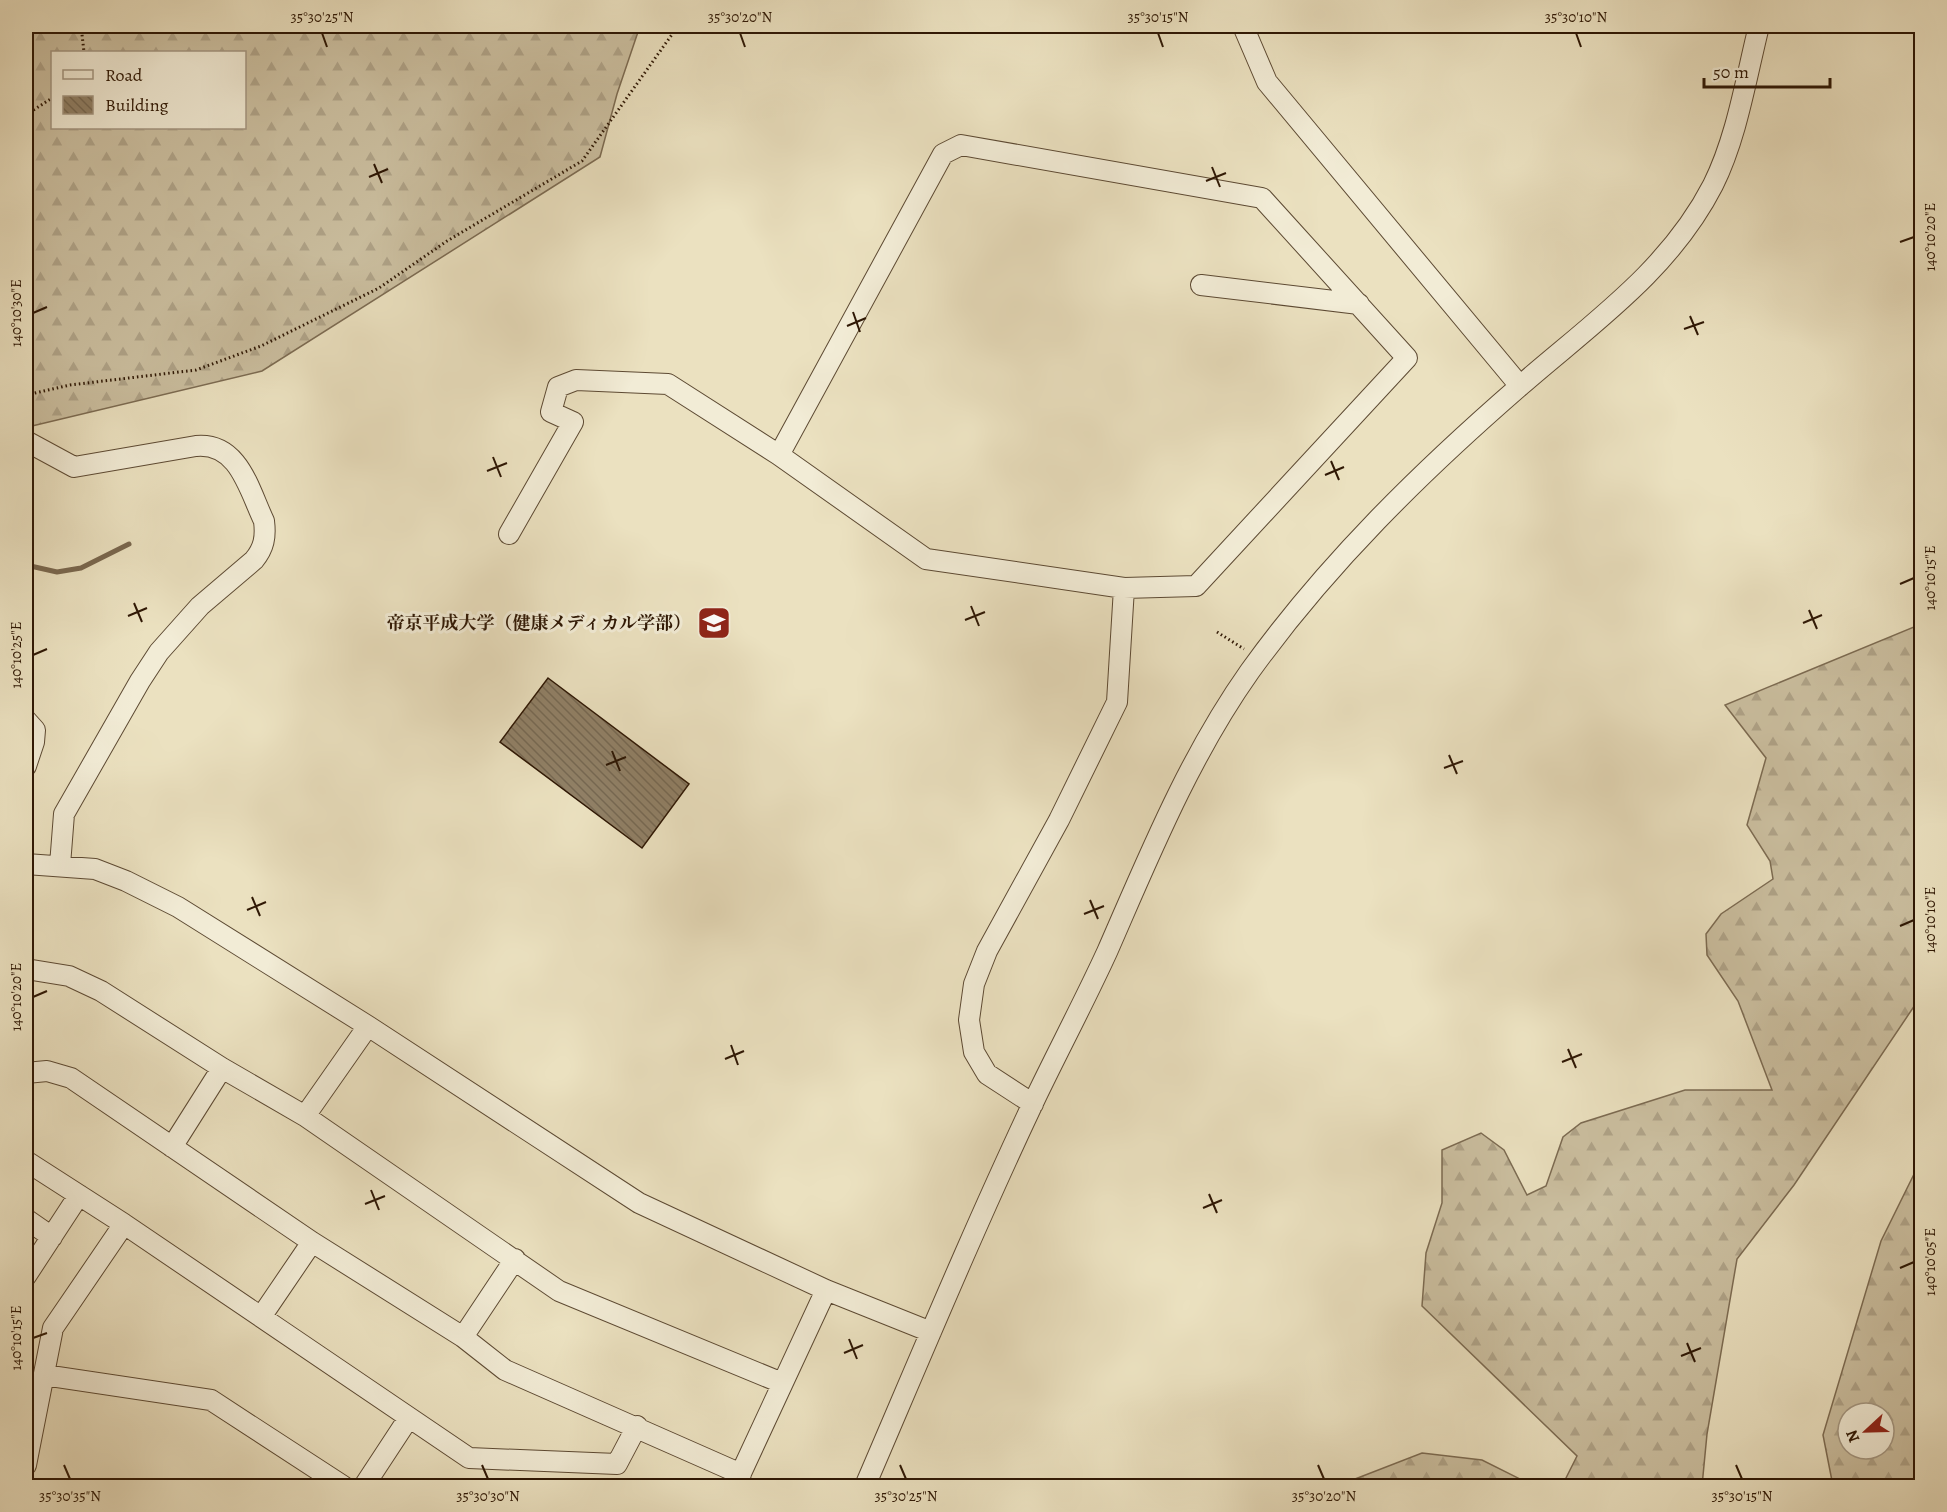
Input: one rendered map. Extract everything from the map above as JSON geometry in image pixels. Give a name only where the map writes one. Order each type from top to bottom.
[{"type":"street","points":[[1244,26],[1267,82],[1520,386]]},
{"type":"street","points":[[865,1486],[1033,1104],[1107,952],[1137,879],[1174,803],[1221,718],[1260,660],[1308,596],[1373,522],[1520,386],[1616,306],[1646,278],[1686,230],[1714,183],[1726,153],[1759,26]]},
{"type":"street","points":[[509,534],[573,422],[551,412],[558,387],[576,380],[668,384],[779,455],[926,559],[1124,588],[1196,586],[1407,358],[1262,198],[961,145],[943,154],[779,455]]},
{"type":"street","points":[[1201,285],[1359,304]]},
{"type":"street","points":[[26,441],[74,467],[196,446],[216,447],[234,459],[264,521],[265,531],[260,552],[254,560],[200,606],[159,652],[140,681],[64,814],[60,865]]},
{"type":"street","points":[[1033,1104],[987,1074],[974,1052],[969,1020],[974,984],[987,951],[1059,820],[1117,702],[1124,588]]},
{"type":"street","points":[[26,720],[35,730],[34,742],[26,766]]},
{"type":"street","points":[[26,864],[95,869],[126,881],[178,907],[368,1026],[639,1203],[826,1290],[931,1332]]},
{"type":"street","points":[[26,969],[52,972],[85,983],[222,1068],[305,1116],[559,1291],[782,1383]]},
{"type":"street","points":[[305,1116],[368,1026]]},
{"type":"street","points":[[172,1147],[222,1068]]},
{"type":"street","points":[[26,1073],[47,1071],[71,1078],[312,1242],[464,1337],[506,1370],[637,1426],[738,1480],[826,1290]]},
{"type":"street","points":[[26,1161],[124,1224],[408,1419],[469,1458],[617,1464],[637,1426]]},
{"type":"street","points":[[26,1276],[79,1195]]},
{"type":"street","points":[[26,1219],[52,1237]]},
{"type":"street","points":[[26,1465],[53,1328],[124,1224]]},
{"type":"street","points":[[261,1317],[312,1242]]},
{"type":"street","points":[[464,1337],[515,1259]]},
{"type":"street","points":[[44,1375],[211,1400],[343,1486]]},
{"type":"street","points":[[364,1486],[408,1419]]},
{"type":"path","points":[[81,26],[84,51]]},
{"type":"path","points":[[26,395],[70,385],[196,370],[261,346],[379,288],[447,241],[582,161],[678,26]]},
{"type":"path","points":[[26,115],[51,99]]},
{"type":"path","points":[[1217,632],[1260,660]]},
{"type":"green space","points":[[26,26],[640,26],[617,94],[600,157],[262,371],[26,426]]},
{"type":"green space","points":[[1921,624],[1921,996],[1794,1185],[1737,1259],[1707,1434],[1702,1486],[1562,1486],[1577,1456],[1422,1306],[1426,1253],[1442,1203],[1442,1150],[1481,1133],[1504,1150],[1527,1195],[1546,1186],[1563,1137],[1581,1123],[1685,1090],[1772,1090],[1738,1001],[1707,955],[1706,934],[1721,914],[1773,879],[1770,861],[1747,825],[1766,758],[1725,705]]},
{"type":"green space","points":[[1921,1160],[1921,1486],[1833,1486],[1823,1435],[1881,1241]]},
{"type":"green space","points":[[1422,1453],[1482,1460],[1534,1486],[1337,1486]]},
{"type":"building","points":[[548,678],[689,784],[642,848],[500,742]]},
{"type":"waterway","points":[[26,565],[57,572],[81,568],[129,544]]},
{"type":"place","name":"帝京平成大学（健康メディカル学部）","points":[[714,623]]}]
